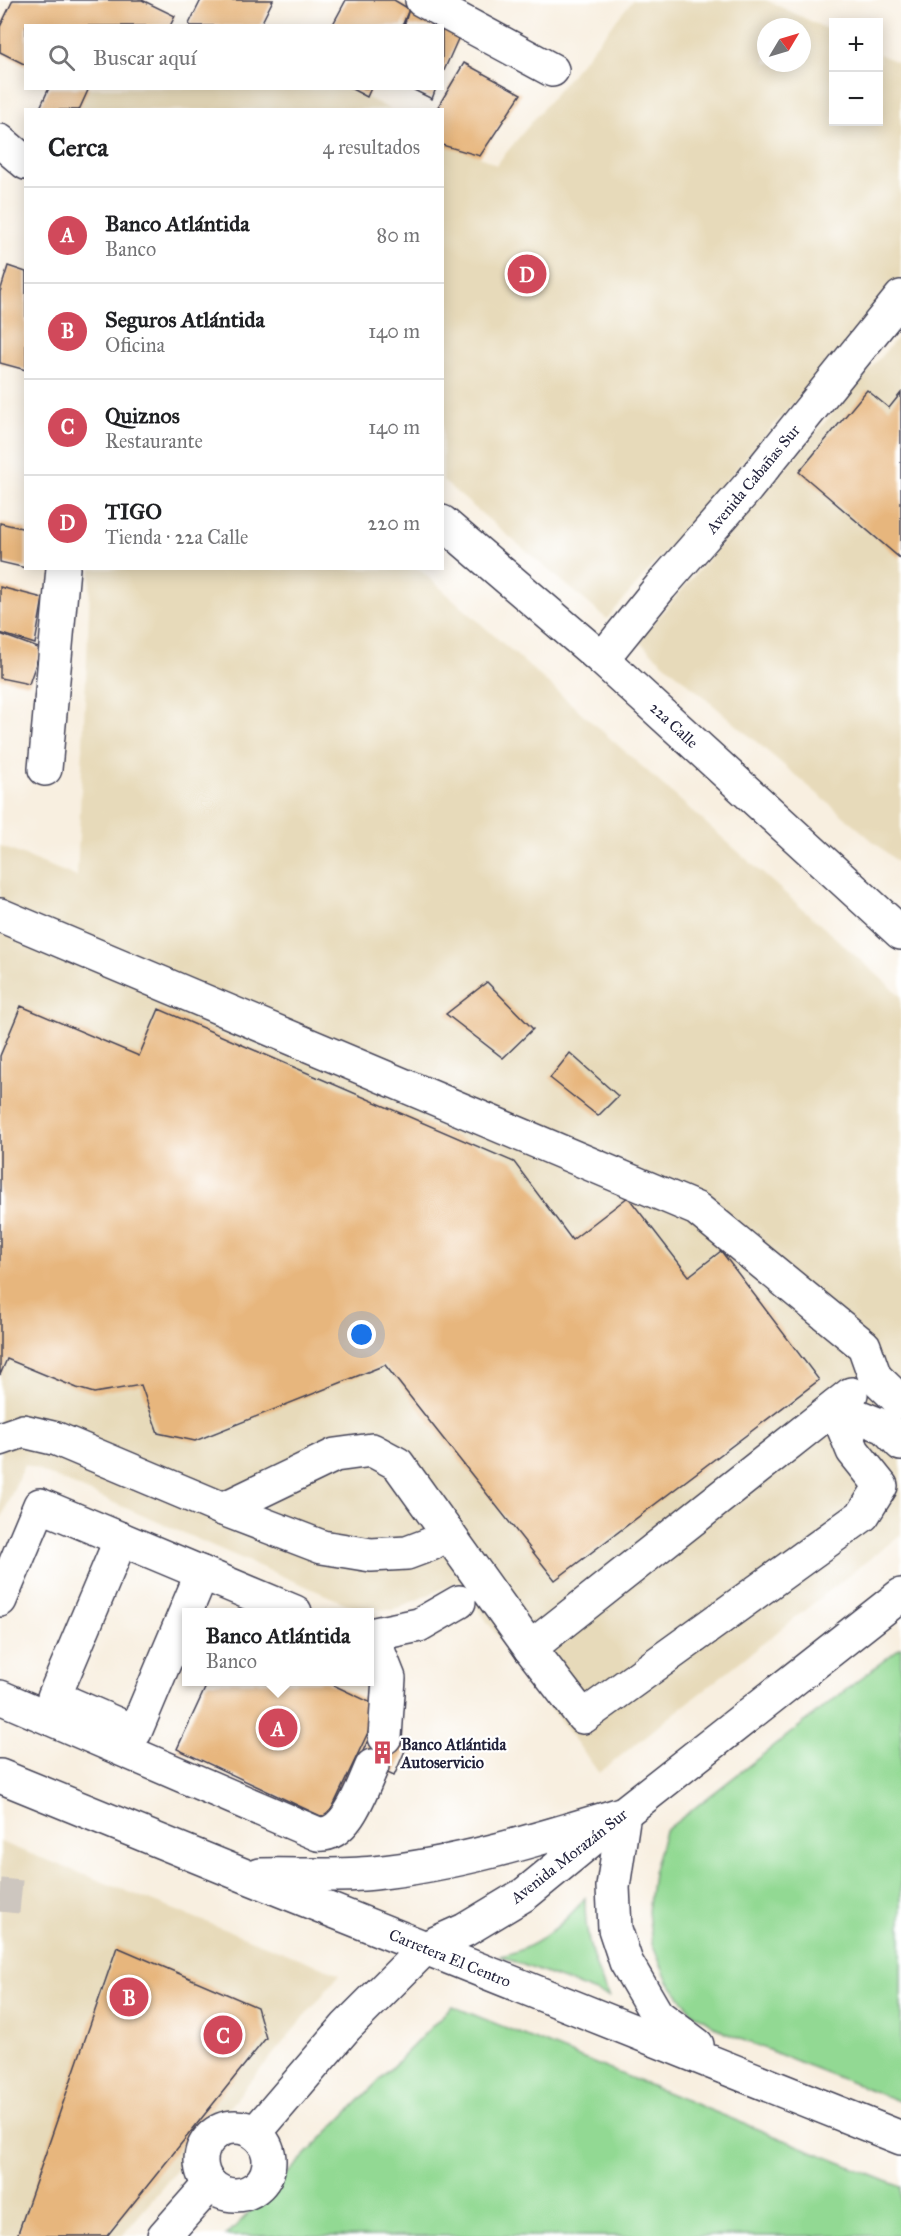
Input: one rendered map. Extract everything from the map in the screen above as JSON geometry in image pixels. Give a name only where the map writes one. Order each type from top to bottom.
[{"type":"street","points":[[422,0],[552,70]]},
{"type":"street","points":[[0,141],[24,161]]},
{"type":"street","name":"Avenida Cabañas Sur","points":[[602,659],[661,586],[747,488],[901,297]]},
{"type":"street","name":"22a Calle","points":[[444,524],[602,659],[901,933]]},
{"type":"street","points":[[45,769],[63,570]]},
{"type":"street","points":[[0,915],[697,1209],[864,1346],[888,1378],[901,1402]]},
{"type":"street","points":[[530,1648],[835,1407],[888,1378]]},
{"type":"street","points":[[835,1407],[885,1427],[901,1444]]},
{"type":"street","points":[[223,1509],[335,1455],[372,1450],[398,1464],[530,1648],[583,1717],[863,1515],[881,1486],[853,1451],[835,1407]]},
{"type":"street","points":[[0,1439],[23,1431],[57,1439],[223,1509],[322,1547],[371,1555],[407,1553],[430,1544],[448,1533]]},
{"type":"street","points":[[0,1600],[40,1505],[285,1608]]},
{"type":"street","points":[[121,1539],[54,1697],[135,1732],[182,1620]]},
{"type":"street","points":[[187,1608],[202,1573]]},
{"type":"street","name":"Avenida Morazán Sur","points":[[255,2133],[346,2027],[425,1948],[465,1930],[525,1894],[901,1595]]},
{"type":"street","points":[[374,1634],[418,1625],[459,1602]]},
{"type":"street","points":[[0,1697],[318,1834],[325,1834],[333,1832],[347,1818],[378,1752],[389,1678],[374,1642]]},
{"type":"street","name":"Carretera El Centro","points":[[0,1776],[901,2138]]},
{"type":"street","points":[[243,1875],[373,1873],[436,1863],[504,1849],[624,1813],[613,1887],[615,1929],[626,1962],[657,2015],[730,2070]]},
{"type":"street","points":[[245,2128],[255,2133],[263,2141],[270,2163],[261,2184],[241,2195],[230,2195],[210,2184],[201,2164],[206,2143],[213,2135],[223,2129],[245,2128]]},
{"type":"street","points":[[164,2236],[210,2184]]},
{"type":"shaded area","points":[[633,0],[766,0],[804,18],[757,18],[757,72],[811,72],[811,21],[829,30],[829,126],[883,126],[883,56],[901,64],[901,278],[607,619],[444,482],[444,138],[496,165]]},
{"type":"shaded area","points":[[88,90],[352,90],[388,108],[80,108]]},
{"type":"shaded area","points":[[901,333],[901,865],[638,641]]},
{"type":"shaded area","points":[[91,570],[420,570],[901,996],[901,1534],[599,1773],[458,1582],[393,1610],[356,1608],[24,1464],[0,1522],[0,846],[77,877]]},
{"type":"shaded area","points":[[0,1842],[340,1974],[122,2236],[0,2236]]},
{"type":"green space","points":[[901,1647],[901,2102],[725,2033],[692,2012],[668,1981],[652,1944],[648,1912],[653,1873],[665,1831]]},
{"type":"green space","points":[[585,1898],[586,1924],[591,1949],[598,1973],[609,1997],[499,1956],[524,1948],[547,1935]]},
{"type":"green space","points":[[452,2006],[901,2187],[901,2236],[226,2236]]},
{"type":"building","points":[[13,0],[142,0],[175,16],[171,24],[24,24],[24,64],[0,52],[0,27]]},
{"type":"building","points":[[201,0],[273,0],[261,24],[189,24]]},
{"type":"building","points":[[346,0],[394,0],[409,9],[403,24],[333,24]]},
{"type":"building","points":[[409,9],[462,30],[444,70],[444,24],[405,24]]},
{"type":"building","points":[[464,63],[521,94],[480,156],[444,146],[444,108],[437,108]]},
{"type":"building","points":[[48,90],[88,90],[80,108],[40,108]]},
{"type":"building","points":[[354,90],[370,90],[367,97]]},
{"type":"building","points":[[414,90],[435,90],[432,99]]},
{"type":"building","points":[[8,266],[24,271],[24,369],[0,363],[0,292]]},
{"type":"building","points":[[867,390],[889,408],[901,393],[901,559],[799,472]]},
{"type":"building","points":[[0,523],[24,529],[24,568],[0,562]]},
{"type":"building","points":[[0,587],[43,598],[35,644],[0,633]]},
{"type":"building","points":[[0,634],[41,649],[29,684],[0,678]]},
{"type":"building","points":[[487,982],[533,1029],[503,1058],[446,1014]]},
{"type":"building","points":[[21,1006],[139,1056],[159,1009],[514,1162],[572,1240],[628,1197],[689,1276],[721,1251],[819,1380],[555,1580],[385,1365],[195,1441],[158,1433],[141,1385],[94,1393],[7,1359],[0,1375],[0,1056]]},
{"type":"building","points":[[570,1053],[618,1096],[598,1116],[550,1078]]},
{"type":"building","points":[[206,1686],[335,1686],[380,1707],[327,1819],[177,1749]]},
{"type":"building","name":"Banco Atlántida Autoservicio","points":[[372,1731],[407,1746],[394,1776],[359,1760]]},
{"type":"building","points":[[117,1947],[257,2007],[266,2038],[107,2236],[17,2236]]},
{"type":"tunnel","points":[[0,1895],[21,1897]]},
{"type":"place","name":"TIGO","points":[[527,274]]},
{"type":"place","name":"Banco Atlántida","points":[[278,1728]]},
{"type":"place","name":"Banco Atlántida Autoservicio","points":[[383,1753]]},
{"type":"place","name":"Seguros Atlántida","points":[[129,1997]]},
{"type":"place","name":"Quiznos","points":[[223,2035]]}]
